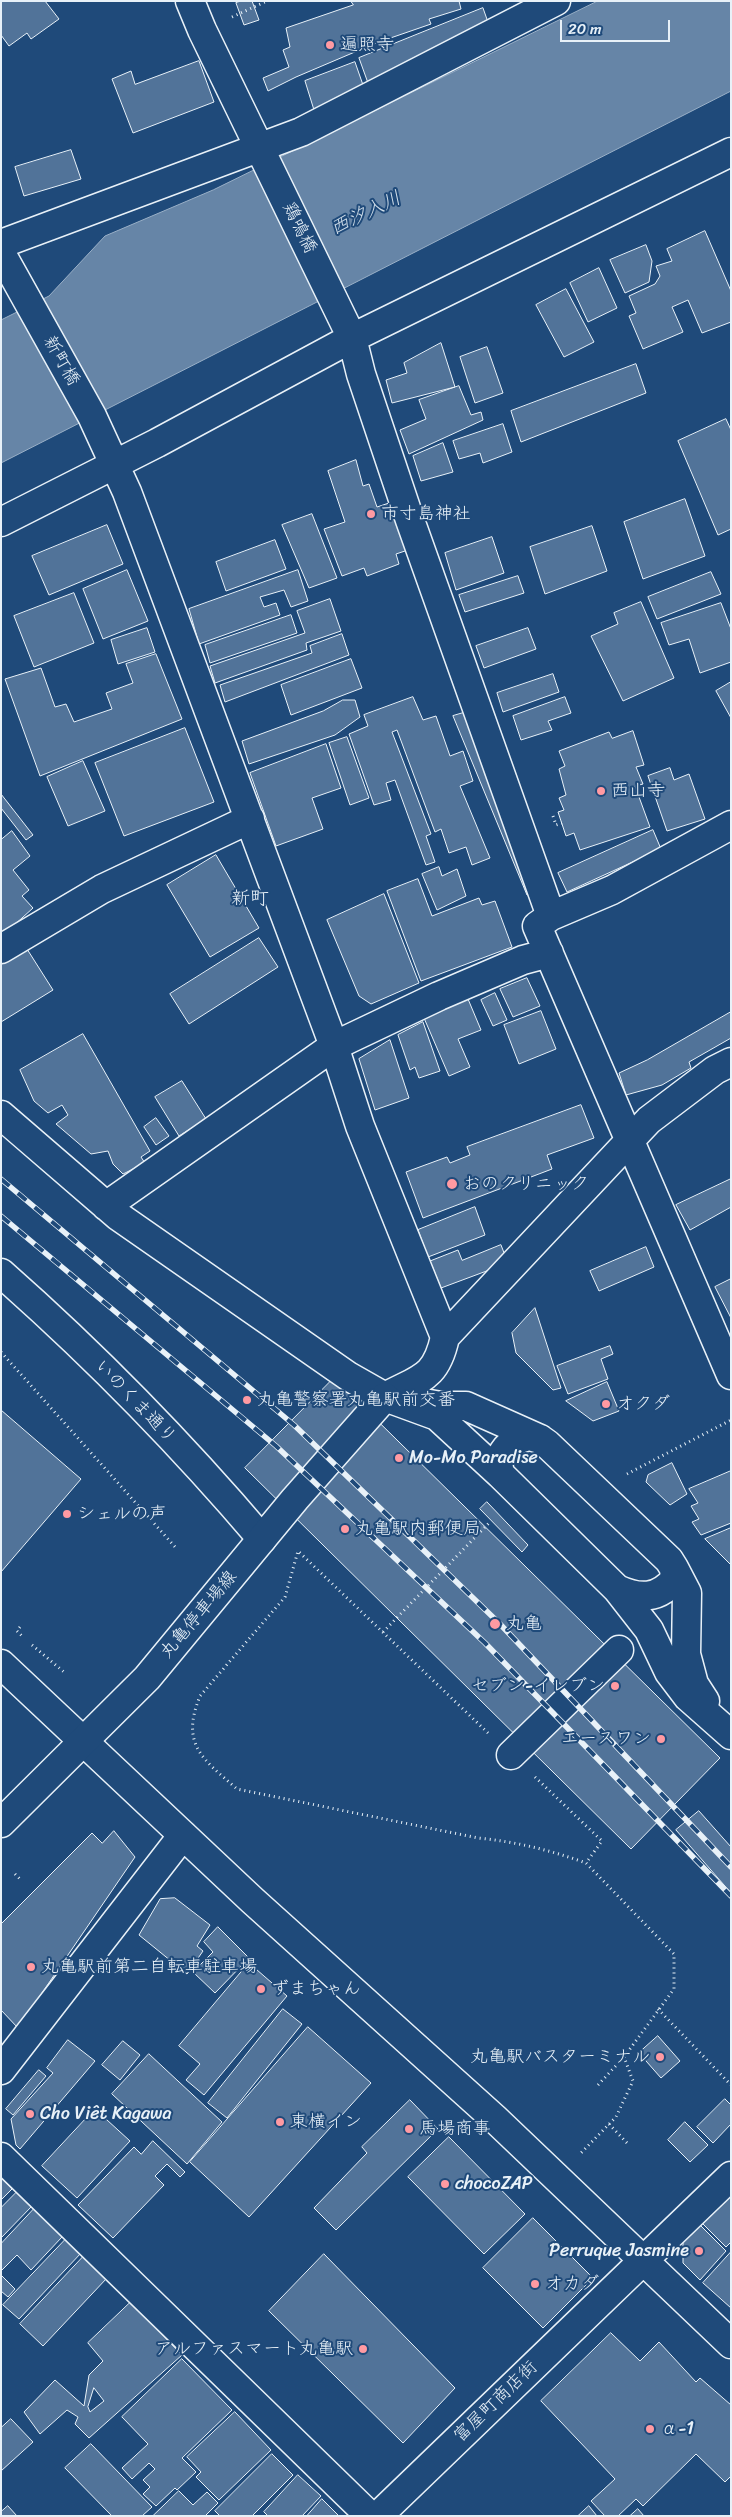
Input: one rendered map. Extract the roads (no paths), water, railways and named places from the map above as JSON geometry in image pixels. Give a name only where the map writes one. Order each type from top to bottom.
[{"type":"street","name":"鶏鳴橋","points":[[190,1],[202,30],[352,338],[361,374],[410,520],[550,916]]},
{"type":"street","points":[[1,244],[301,132],[556,1]]},
{"type":"street","points":[[1,522],[114,465],[352,338],[731,152]]},
{"type":"street","name":"新町橋","points":[[1,253],[92,416],[127,492],[334,1046],[360,1126],[445,1337]]},
{"type":"street","points":[[1,949],[102,889],[250,819]]},
{"type":"street","points":[[731,825],[612,890],[550,916],[537,926],[731,1375]]},
{"type":"street","points":[[106,1206],[334,1046],[438,996],[523,960],[549,953]]},
{"type":"street","points":[[385,1397],[430,1372],[441,1358],[445,1337],[649,1120],[716,1070],[731,1062]]},
{"type":"street","points":[[1,1115],[106,1206],[348,1376],[385,1397],[437,1416],[500,1474],[617,1589],[649,1630],[674,1678],[688,1696],[724,1728]]},
{"type":"street","name":"いのくま通り","points":[[1,1273],[74,1337],[228,1499],[262,1539]]},
{"type":"street","points":[[385,1397],[441,1406],[466,1406],[540,1439],[669,1560],[687,1593],[686,1654],[694,1684],[724,1728]]},
{"type":"street","name":"丸亀停車場線","points":[[1,1823],[146,1678],[262,1539],[385,1397]]},
{"type":"street","points":[[500,1474],[498,1463],[508,1444],[520,1438],[530,1436],[540,1439]]},
{"type":"street","points":[[617,1589],[634,1596],[657,1594],[675,1579],[674,1568]]},
{"type":"street","points":[[512,1755],[619,1650]]},
{"type":"street","points":[[1,1664],[182,1835],[494,2118],[731,2344]]},
{"type":"street","points":[[1,2070],[182,1835]]},
{"type":"street","points":[[1,2157],[370,2516]]},
{"type":"street","name":"富屋町商店街","points":[[378,2516],[731,2176]]},
{"type":"water","name":"西汐入川","points":[[598,1],[731,1],[731,91],[1,463],[1,320],[49,296],[105,236],[213,190]]},
{"type":"railway","points":[[1,1179],[294,1425],[499,1623],[731,1867]]},
{"type":"railway","points":[[1,1216],[276,1446],[485,1643],[731,1896]]},
{"type":"place","name":"遍照寺","points":[[330,45]]},
{"type":"place","name":"市寸島神社","points":[[371,514]]},
{"type":"place","name":"西山寺","points":[[601,791]]},
{"type":"place","name":"おのクリニック","points":[[452,1184]]},
{"type":"place","name":"丸亀警察署丸亀駅前交番","points":[[247,1400]]},
{"type":"place","name":"オクダ","points":[[606,1404]]},
{"type":"place","name":"Mo-Mo Paradise","points":[[399,1458]]},
{"type":"place","name":"シェルの声","points":[[67,1514]]},
{"type":"place","name":"丸亀駅内郵便局","points":[[345,1529]]},
{"type":"place","name":"丸亀","points":[[495,1624]]},
{"type":"place","name":"セブン-イレブン","points":[[615,1686]]},
{"type":"place","name":"エースワン","points":[[661,1739]]},
{"type":"place","name":"丸亀駅前第二自転車駐車場","points":[[31,1967]]},
{"type":"place","name":"ずまちゃん","points":[[261,1989]]},
{"type":"place","name":"丸亀駅バスターミナル","points":[[660,2057]]},
{"type":"place","name":"Cho Viêt Kagawa","points":[[30,2114]]},
{"type":"place","name":"東横イン","points":[[280,2122]]},
{"type":"place","name":"馬場商事","points":[[409,2129]]},
{"type":"place","name":"chocoZAP","points":[[445,2184]]},
{"type":"place","name":"Perruque Jasmine","points":[[699,2251]]},
{"type":"place","name":"オカダ","points":[[535,2284]]},
{"type":"place","name":"アルファスマート丸亀駅","points":[[363,2349]]},
{"type":"place","name":"α-1","points":[[650,2429]]},
{"type":"district","name":"新町","points":[[250,899]]}]
